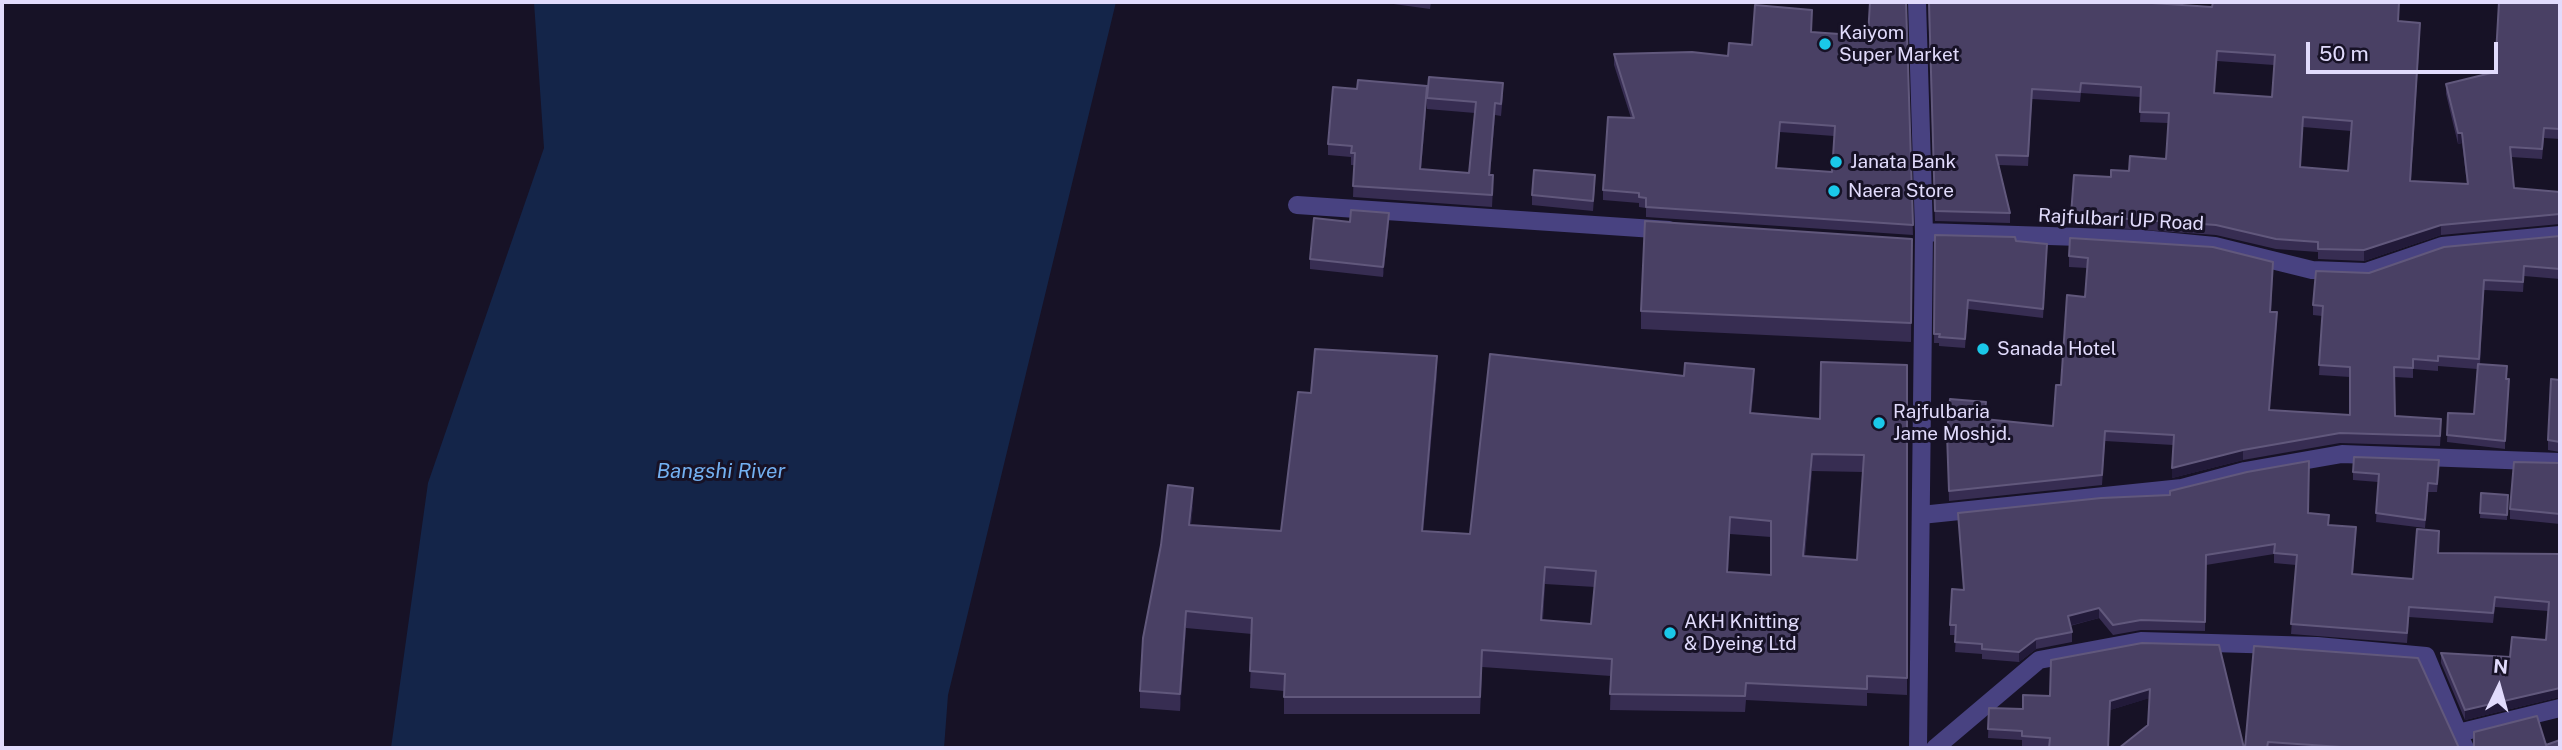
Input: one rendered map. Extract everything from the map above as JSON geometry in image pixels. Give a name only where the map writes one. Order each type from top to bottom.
[{"type":"street","points":[[1917,2],[1921,515],[1918,748]]},
{"type":"street","points":[[1297,205],[1692,231]]},
{"type":"street","name":"Rajfulbari UP Road","points":[[1919,242],[2154,240],[2215,246],[2312,270],[2366,272],[2442,246],[2560,235]]},
{"type":"street","points":[[1921,515],[2182,488],[2245,471],[2342,454],[2560,462]]},
{"type":"street","points":[[1935,748],[2039,660],[2141,641],[2317,646],[2426,656],[2461,741],[2560,708]]},
{"type":"water","name":"Bangshi River","points":[[534,2],[1116,2],[948,695],[944,748],[391,748],[428,483],[544,148]]},
{"type":"building","points":[[1870,2],[1906,2],[1913,225],[1646,207],[1646,198],[1639,197],[1639,193],[1603,190],[1608,117],[1634,118],[1614,54],[1692,52],[1728,56],[1729,43],[1752,45],[1755,5],[1812,10],[1811,32],[1868,36]],"holes":[[[1780,122],[1835,126],[1832,172],[1776,168]]]},
{"type":"building","points":[[1929,2],[2152,2],[2212,7],[2213,2],[2399,2],[2398,21],[2420,23],[2410,181],[2468,184],[2462,133],[2458,133],[2446,84],[2495,72],[2499,2],[2560,2],[2560,129],[2544,128],[2542,149],[2510,147],[2514,188],[2560,192],[2560,214],[2441,225],[2364,250],[2318,249],[2318,242],[2276,239],[2216,225],[2071,215],[2074,175],[2111,177],[2111,170],[2129,171],[2130,156],[2166,159],[2169,113],[2140,112],[2141,87],[2081,83],[2080,92],[2032,89],[2028,156],[1996,155],[2010,213],[1935,211]],"holes":[[[2217,51],[2275,55],[2272,97],[2214,93]],[[2303,117],[2352,121],[2348,171],[2300,167]]]},
{"type":"building","points":[[1429,77],[1503,83],[1501,104],[1495,103],[1489,175],[1493,175],[1492,195],[1353,186],[1355,153],[1351,153],[1352,146],[1328,144],[1333,87],[1357,89],[1358,80],[1427,86],[1420,169],[1469,173],[1476,102],[1427,98]]},
{"type":"building","points":[[1534,170],[1595,175],[1593,201],[1532,195]]},
{"type":"building","points":[[1351,210],[1389,213],[1383,267],[1310,259],[1314,218],[1350,222]]},
{"type":"building","points":[[1645,221],[1912,239],[1911,323],[1641,311]]},
{"type":"building","points":[[1935,235],[2015,237],[2016,241],[2047,244],[2043,309],[1968,300],[1965,339],[1939,337],[1940,334],[1934,334]]},
{"type":"building","points":[[2560,236],[2560,269],[2524,266],[2523,282],[2484,280],[2479,359],[2438,356],[2438,361],[2413,359],[2413,368],[2394,367],[2395,416],[2441,419],[2440,436],[2340,433],[2243,450],[2172,468],[2174,435],[2105,431],[2102,475],[1949,491],[1947,434],[1950,399],[1986,402],[1984,419],[2053,426],[2056,385],[2061,385],[2067,295],[2085,297],[2088,258],[2069,256],[2070,238],[2213,247],[2273,262],[2270,312],[2277,312],[2269,410],[2350,415],[2350,367],[2319,365],[2323,306],[2313,305],[2316,271],[2369,273],[2444,247]]},
{"type":"building","points":[[1315,349],[1437,356],[1422,531],[1470,534],[1490,354],[1684,376],[1685,363],[1754,369],[1750,413],[1820,419],[1821,362],[1907,365],[1907,678],[1867,676],[1867,689],[1746,683],[1745,696],[1610,694],[1612,659],[1482,650],[1480,697],[1284,697],[1285,674],[1250,671],[1252,618],[1186,611],[1180,694],[1140,691],[1143,638],[1161,545],[1168,485],[1193,488],[1189,525],[1281,531],[1298,392],[1311,393]],"holes":[[[1812,454],[1864,455],[1857,560],[1803,556]],[[1730,517],[1771,521],[1771,575],[1727,572]],[[1545,567],[1596,571],[1591,624],[1541,620]]]},
{"type":"building","points":[[2478,364],[2507,366],[2506,379],[2509,379],[2505,441],[2447,435],[2448,413],[2474,414]]},
{"type":"building","points":[[2551,379],[2560,380],[2560,442],[2548,440]]},
{"type":"building","points":[[2354,457],[2439,460],[2437,484],[2428,483],[2425,520],[2376,513],[2379,474],[2353,472]]},
{"type":"building","points":[[2309,461],[2308,513],[2329,515],[2328,525],[2356,527],[2352,574],[2413,579],[2417,529],[2439,531],[2438,553],[2560,554],[2560,688],[2465,710],[2441,653],[2510,657],[2512,637],[2546,640],[2549,602],[2495,597],[2493,613],[2409,607],[2407,633],[2291,624],[2297,555],[2274,553],[2275,544],[2206,555],[2205,622],[2141,620],[2113,625],[2099,608],[2068,616],[2072,632],[2036,639],[2019,652],[1982,649],[1982,644],[1955,642],[1956,625],[1950,625],[1952,589],[1964,590],[1958,513],[2101,498],[2170,495],[2170,491],[2247,472]]},
{"type":"building","points":[[2514,462],[2560,463],[2560,514],[2510,509]]},
{"type":"building","points":[[2481,493],[2508,495],[2507,515],[2480,513]]},
{"type":"building","points":[[2142,643],[2219,645],[2244,748],[2119,748],[2148,725],[2150,689],[2110,701],[2108,748],[2049,748],[2050,738],[2022,736],[2022,731],[1988,729],[1989,708],[2023,709],[2023,695],[2050,696],[2051,660]]},
{"type":"building","points":[[2254,646],[2418,658],[2459,748],[2356,748],[2268,742],[2267,748],[2245,748]]},
{"type":"building","points":[[2537,716],[2546,745],[2560,740],[2560,748],[2471,748],[2474,746],[2474,732]]},
{"type":"place","name":"Kaiyom Super Market","points":[[1825,44]]},
{"type":"place","name":"Janata Bank","points":[[1836,162]]},
{"type":"place","name":"Naera Store","points":[[1834,191]]},
{"type":"place","name":"Sanada Hotel","points":[[1983,349]]},
{"type":"place","name":"Rajfulbaria Jame Moshjd.","points":[[1879,423]]},
{"type":"place","name":"AKH Knitting & Dyeing Ltd","points":[[1670,633]]}]
